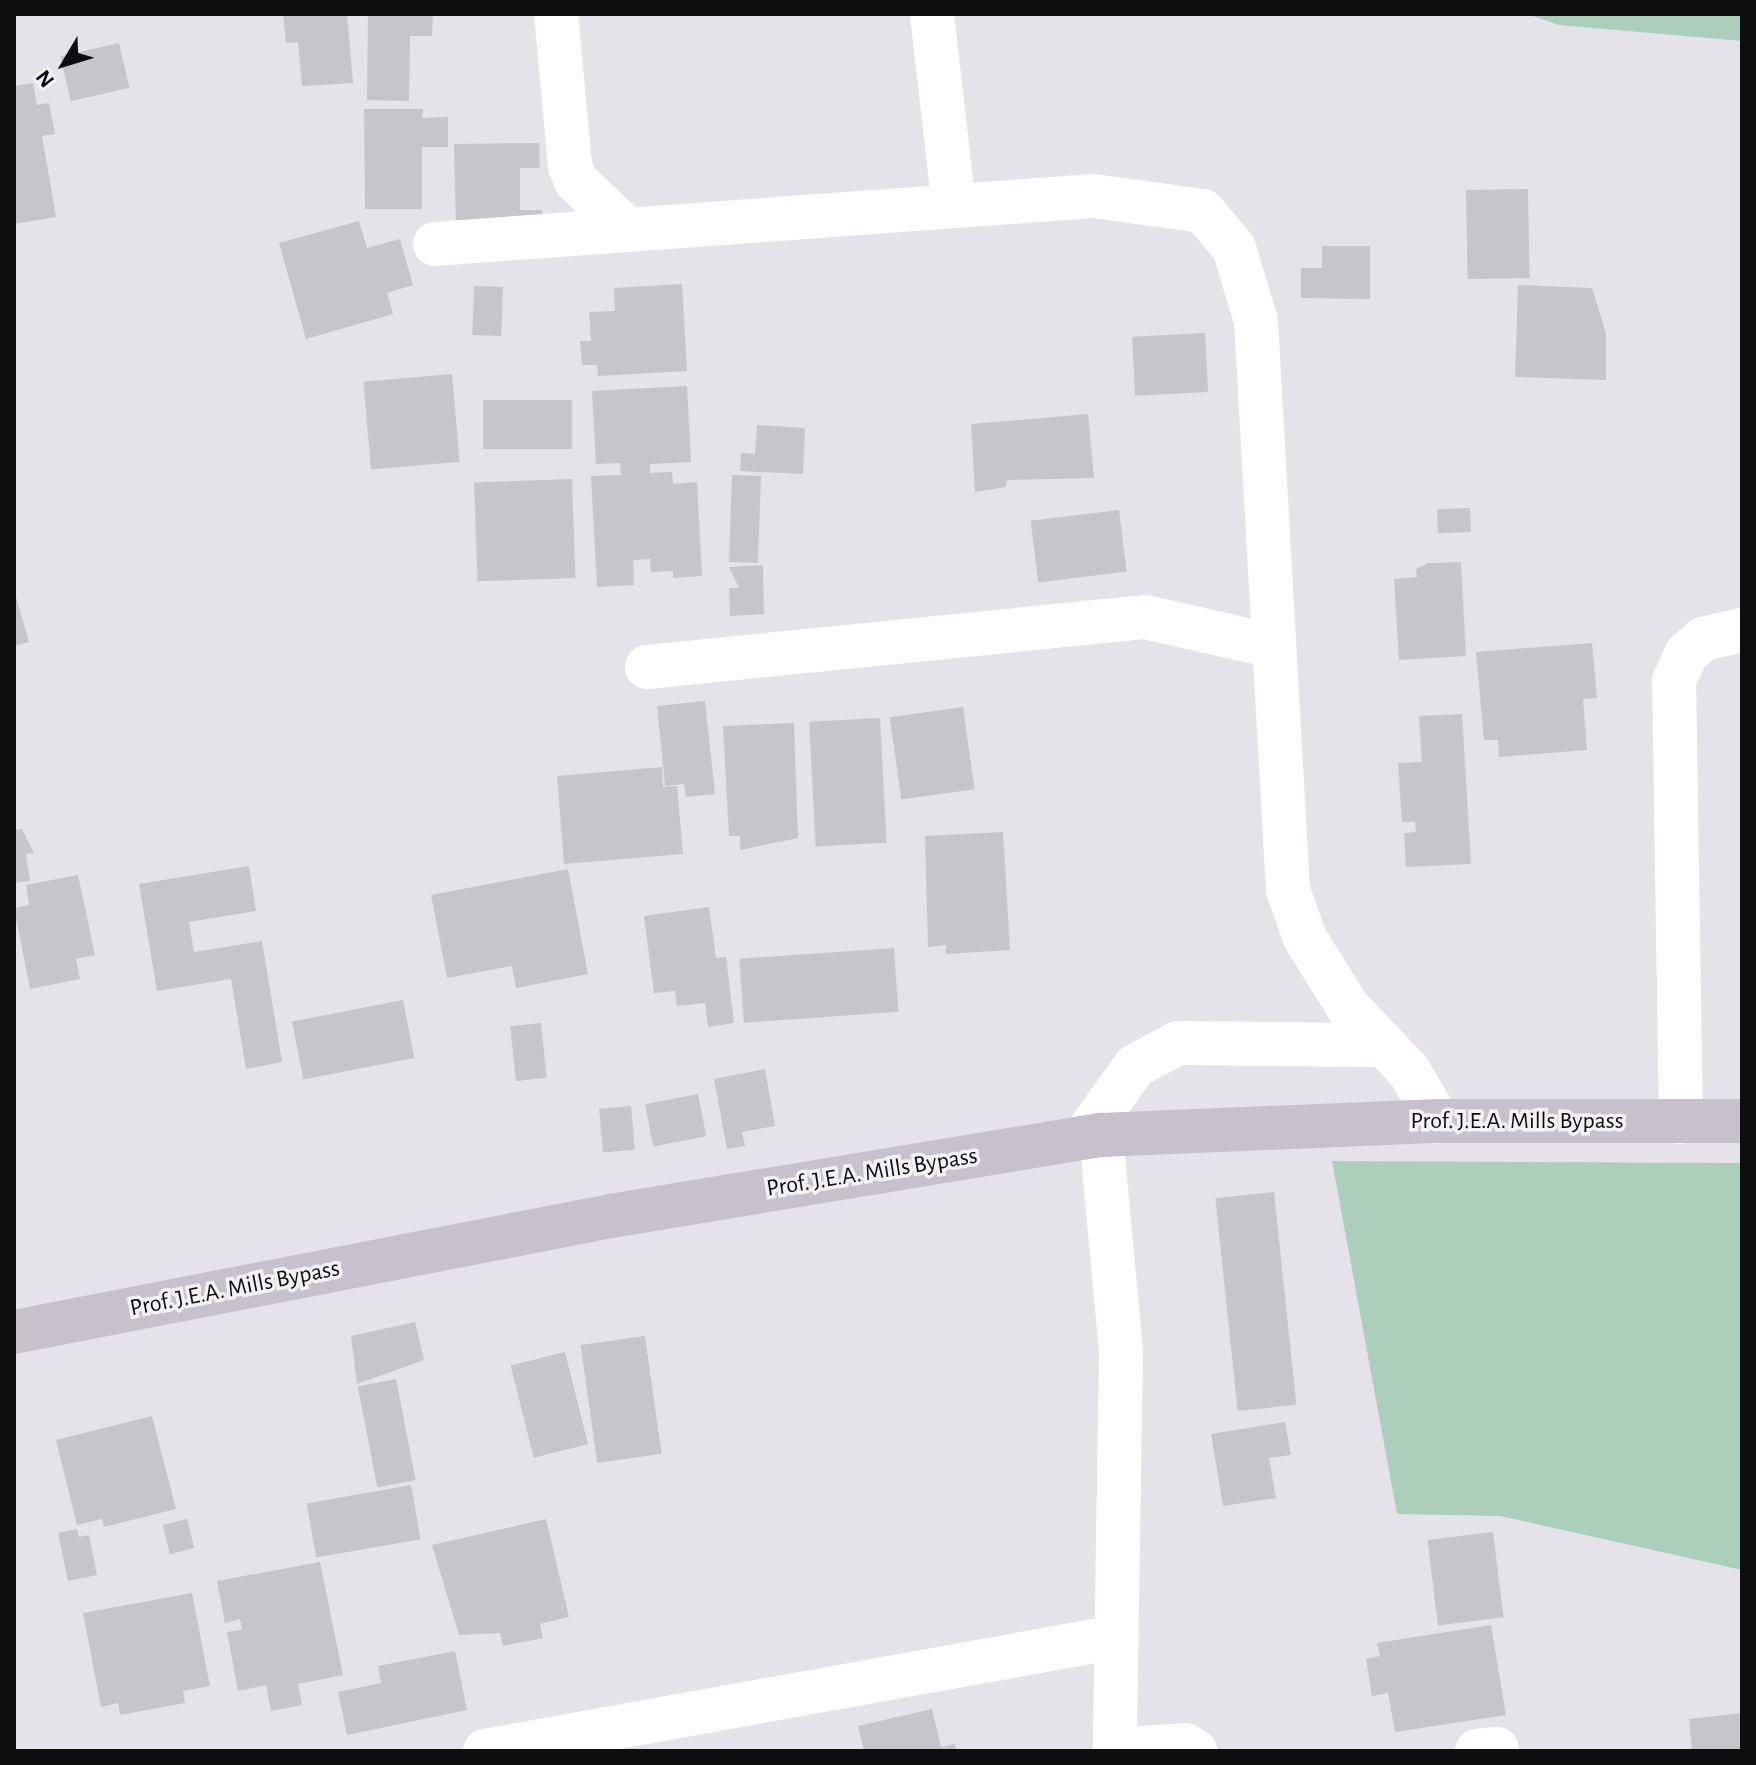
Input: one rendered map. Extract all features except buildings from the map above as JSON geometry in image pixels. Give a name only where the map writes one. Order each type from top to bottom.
[{"type":"street","points":[[556,14],[570,166],[576,181],[627,229]]},
{"type":"street","points":[[932,14],[954,206]]},
{"type":"street","points":[[435,244],[1093,196],[1203,211],[1234,248],[1256,321],[1288,890],[1312,950],[1381,1045],[1409,1071],[1438,1121]]},
{"type":"street","points":[[647,667],[1145,617],[1273,646]]},
{"type":"street","points":[[1681,1122],[1674,681],[1686,654],[1703,639],[1742,630]]},
{"type":"street","points":[[1195,1751],[1185,1745],[1115,1751],[1121,1351],[1092,1136],[1135,1066],[1178,1043],[1381,1045]]},
{"type":"street","name":"Prof. J.E.A. Mills Bypass","points":[[14,1332],[611,1216],[1092,1136],[1438,1121],[1742,1121]]},
{"type":"street","points":[[485,1751],[1117,1637]]},
{"type":"green space","points":[[1527,14],[1742,14],[1742,41],[1559,25]]},
{"type":"green space","points":[[1332,1161],[1742,1163],[1742,1570],[1500,1516],[1397,1514]]}]
